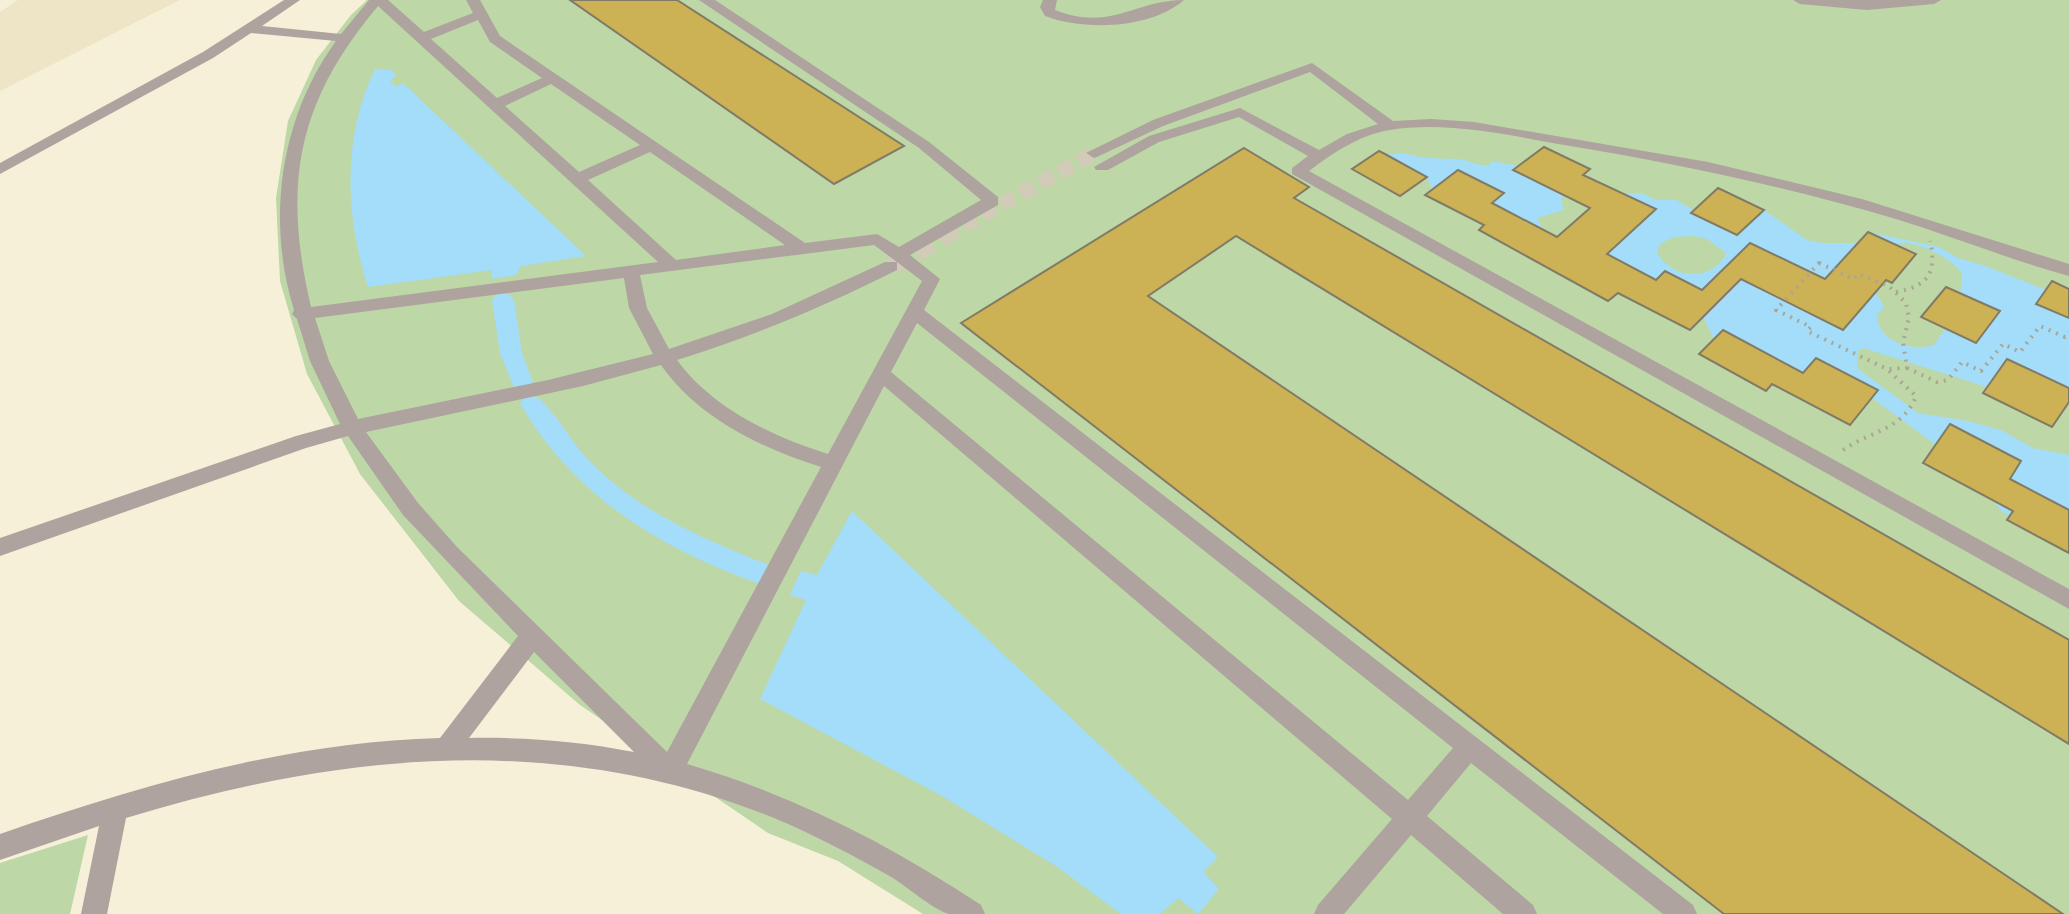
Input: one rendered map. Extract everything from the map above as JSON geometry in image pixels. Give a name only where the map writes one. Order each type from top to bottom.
[{"type":"street","points":[[0,169],[251,29],[293,0]]},
{"type":"street","points":[[670,771],[474,581],[423,526],[381,474],[350,427],[301,314],[289,224],[292,166],[298,129],[315,80],[343,38],[378,0],[673,266]]},
{"type":"street","points":[[0,547],[350,427],[579,380],[666,357],[788,315],[894,260],[992,201],[912,137],[706,0]]},
{"type":"street","points":[[1050,0],[1047,7],[1050,13],[1083,22],[1137,14],[1177,0]]},
{"type":"street","points":[[1800,0],[1867,6],[1934,0]]},
{"type":"street","points":[[422,38],[476,8],[495,39],[802,249]]},
{"type":"street","points":[[251,29],[343,38]]},
{"type":"street","points":[[1319,156],[1240,112],[1098,160],[1158,123],[1312,67],[1390,126]]},
{"type":"street","points":[[495,105],[553,78]]},
{"type":"street","points":[[2069,270],[1880,208],[1716,167],[1478,128],[1411,124],[1390,126],[1354,135],[1298,171],[2069,600]]},
{"type":"street","points":[[577,179],[652,146]]},
{"type":"street","points":[[301,314],[877,239],[894,260],[931,279],[670,771]]},
{"type":"street","points":[[631,271],[644,323],[666,357],[698,394],[737,423],[786,448],[835,464]]},
{"type":"street","points":[[915,312],[1684,914]]},
{"type":"street","points":[[882,374],[1524,914]]},
{"type":"street","points":[[447,748],[532,636]]},
{"type":"street","points":[[1327,914],[1470,746]]},
{"type":"street","points":[[0,847],[64,822],[205,783],[338,760],[447,748],[519,749],[579,755],[670,771],[746,795],[824,826],[915,875],[972,914]]},
{"type":"street","points":[[94,914],[115,808]]},
{"type":"path","points":[[1896,292],[1905,292],[1931,272],[1934,266],[1930,240]]},
{"type":"path","points":[[1826,465],[1856,438],[1900,424],[1913,408],[1916,396],[1887,369],[1807,331],[1811,327],[1776,310],[1819,263],[1854,279],[1858,274],[1869,276],[1896,292],[1910,313],[1903,342],[1907,366]]},
{"type":"path","points":[[1887,369],[1907,366],[1937,382],[1948,380],[1962,362],[1981,371],[2003,344],[2020,352],[2040,326],[2065,337],[2069,332]]},
{"type":"shaded area","points":[[18,0],[180,0],[0,91],[0,12]]},
{"type":"green space","points":[[367,0],[2069,0],[2069,914],[923,914],[838,861],[768,833],[580,705],[459,601],[360,474],[307,374],[280,281],[276,198],[288,121],[316,60],[351,15]]},
{"type":"green space","points":[[88,835],[70,914],[0,914],[0,863]]},
{"type":"water","points":[[375,69],[391,70],[396,75],[390,81],[397,87],[403,83],[586,256],[521,266],[516,275],[492,279],[492,270],[368,287],[355,233],[350,177],[357,122]]},
{"type":"water","points":[[1405,153],[1481,165],[1489,165],[1492,161],[1519,166],[1565,195],[1561,198],[1564,210],[1537,218],[1543,230],[1504,210],[1485,208],[1503,193],[1458,170],[1432,190],[1427,177],[1385,154]]},
{"type":"water","points":[[1642,193],[1655,200],[1676,200],[1694,210],[1692,214],[1736,235],[1764,210],[1807,240],[1857,243],[1843,259],[1862,270],[1884,307],[1877,315],[1883,332],[1907,346],[1934,345],[1945,329],[1976,343],[1999,311],[1960,293],[1962,274],[1942,256],[1921,246],[1895,244],[1868,232],[1939,247],[1958,258],[2046,290],[2036,304],[2069,318],[2069,388],[2007,359],[1987,387],[1863,348],[1858,351],[1857,368],[1918,413],[2001,430],[2033,448],[2069,455],[2069,510],[2027,488],[2010,516],[2001,511],[1995,502],[2021,461],[1950,425],[1936,445],[1872,398],[1878,390],[1817,358],[1799,378],[1789,365],[1723,330],[1714,339],[1703,317],[1720,299],[1666,271],[1648,288],[1570,250],[1573,221],[1606,226],[1627,236],[1655,210],[1626,195]],"holes":[[[1674,237],[1707,239],[1725,252],[1725,256],[1710,270],[1701,273],[1691,274],[1672,268],[1657,253],[1660,244]]]},
{"type":"water","points":[[852,511],[1218,857],[1203,872],[1219,889],[1198,914],[1178,898],[1160,914],[1121,914],[1056,866],[942,796],[760,699],[806,600],[790,595],[801,571],[817,575]]},
{"type":"building","points":[[570,0],[677,0],[904,146],[834,184]]},
{"type":"building","points":[[1544,147],[1590,169],[1583,175],[1656,209],[1607,254],[1656,280],[1665,271],[1702,290],[1750,243],[1825,279],[1868,232],[1916,254],[1892,283],[1886,280],[1843,330],[1741,279],[1690,330],[1618,293],[1608,301],[1479,230],[1484,225],[1425,195],[1458,170],[1504,193],[1492,203],[1557,237],[1590,208],[1513,170]]},
{"type":"building","points":[[1244,148],[1309,187],[1294,198],[2069,640],[2069,744],[1236,236],[1148,296],[2063,914],[1724,914],[961,323]]},
{"type":"building","points":[[1379,151],[1427,177],[1400,196],[1352,169]]},
{"type":"building","points":[[1718,188],[1764,210],[1737,235],[1691,213]]},
{"type":"building","points":[[2052,281],[2069,289],[2069,318],[2036,304]]},
{"type":"building","points":[[1946,287],[2000,311],[1976,343],[1921,317]]},
{"type":"building","points":[[1723,330],[1803,373],[1816,358],[1878,390],[1850,425],[1772,384],[1766,391],[1699,354]]},
{"type":"building","points":[[2007,359],[2069,388],[2069,402],[2052,427],[1983,393]]},
{"type":"building","points":[[1950,424],[2021,461],[2010,479],[2069,510],[2069,553],[2007,520],[2013,511],[1923,463]]},
{"type":"waterway","points":[[503,300],[511,353],[522,382]]},
{"type":"waterway","points":[[532,403],[577,463],[630,509],[691,544],[760,573]]},
{"type":"tunnel","points":[[944,237],[1094,153]]},
{"type":"tunnel","points":[[891,266],[947,235]]}]
